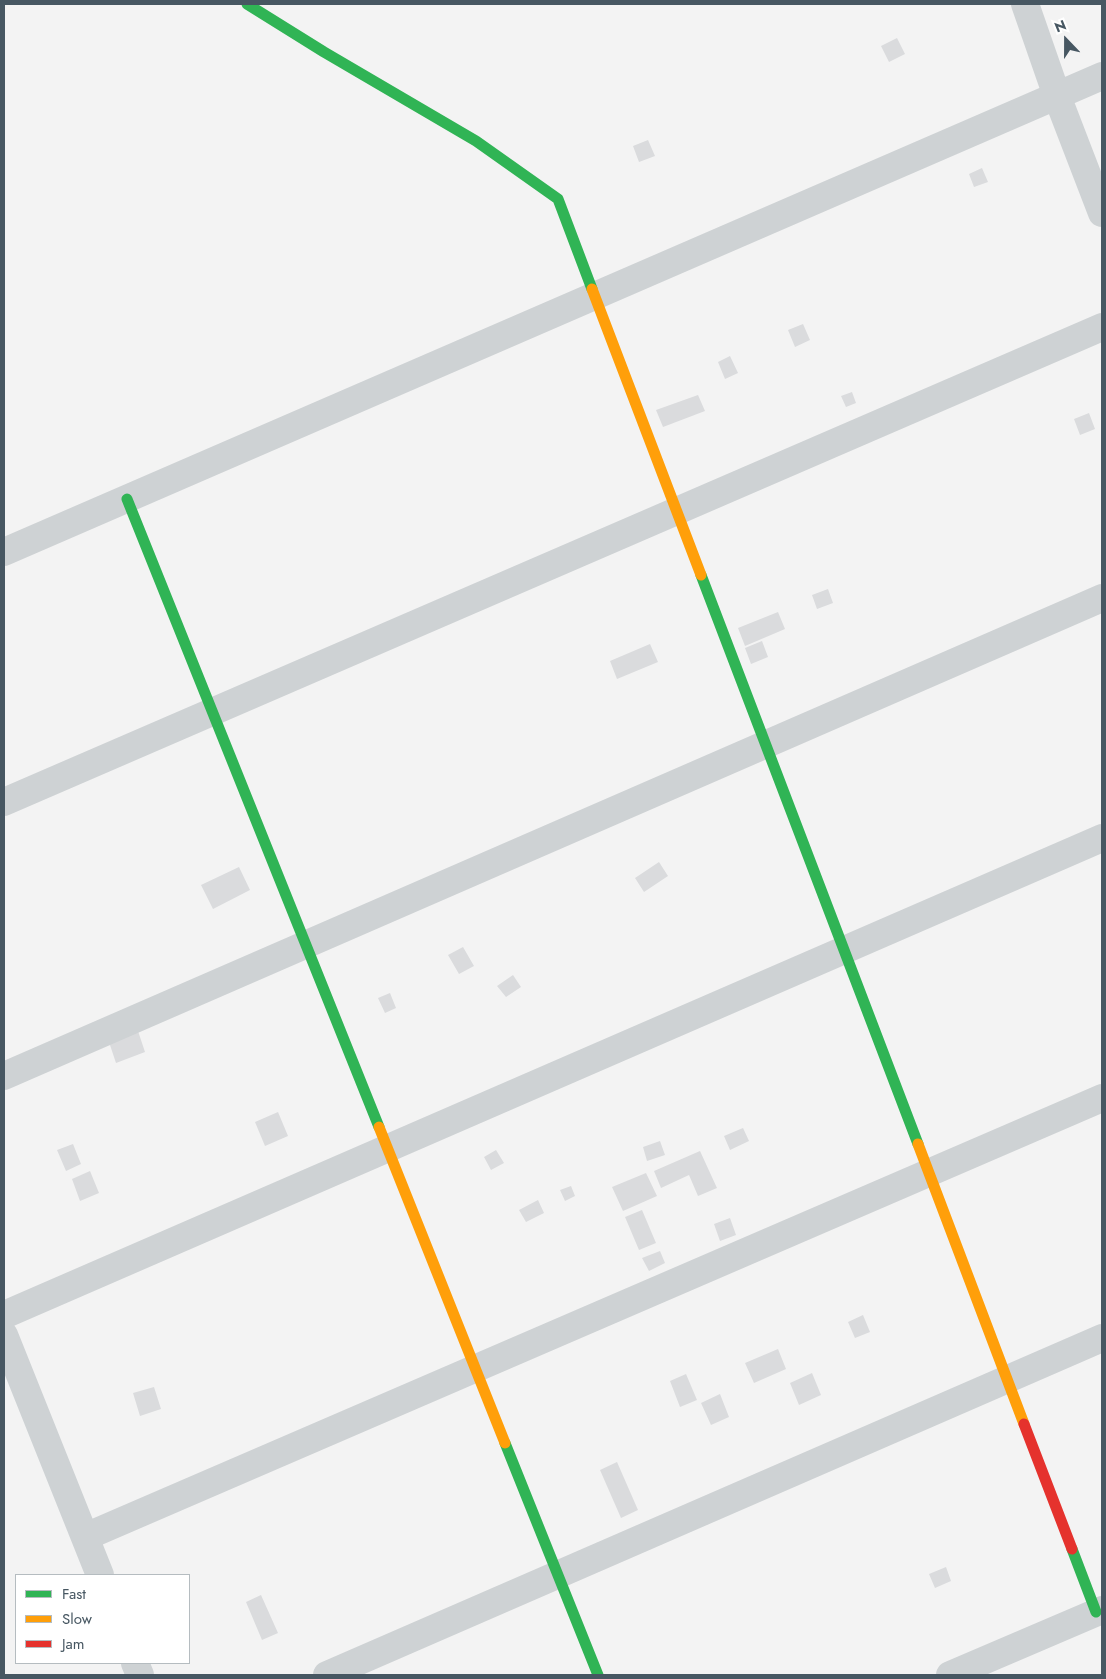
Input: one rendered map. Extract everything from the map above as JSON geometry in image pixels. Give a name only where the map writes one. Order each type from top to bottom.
[{"type":"street","points":[[248,4],[324,52],[476,141],[558,198],[1007,1378],[1099,1611],[950,1675]]},
{"type":"street","points":[[1024,4],[1102,213]]},
{"type":"street","points":[[4,552],[1102,76]]},
{"type":"street","points":[[4,802],[1102,327]]},
{"type":"street","points":[[128,499],[598,1675]]},
{"type":"street","points":[[4,1076],[1102,598]]},
{"type":"street","points":[[4,1314],[1102,838]]},
{"type":"street","points":[[85,1537],[1102,1098]]},
{"type":"street","points":[[4,1335],[100,1574]]},
{"type":"street","points":[[327,1675],[1102,1338]]},
{"type":"building","points":[[897,38],[905,54],[889,62],[881,46]]},
{"type":"building","points":[[648,140],[655,156],[639,162],[633,146]]},
{"type":"building","points":[[982,168],[988,182],[974,187],[969,174]]},
{"type":"building","points":[[803,324],[810,340],[795,347],[788,330]]},
{"type":"building","points":[[730,356],[738,373],[725,379],[718,362]]},
{"type":"building","points":[[852,392],[856,403],[846,407],[841,396]]},
{"type":"building","points":[[698,395],[705,411],[663,427],[656,410]]},
{"type":"building","points":[[1089,413],[1095,429],[1080,435],[1074,419]]},
{"type":"building","points":[[828,589],[833,603],[817,609],[812,595]]},
{"type":"building","points":[[778,612],[785,629],[745,646],[738,628]]},
{"type":"building","points":[[762,641],[768,657],[751,664],[745,648]]},
{"type":"building","points":[[650,644],[658,662],[617,679],[610,661]]},
{"type":"building","points":[[659,862],[668,876],[644,892],[635,878]]},
{"type":"building","points":[[239,867],[250,890],[213,909],[201,885]]},
{"type":"building","points":[[463,947],[474,966],[459,974],[448,955]]},
{"type":"building","points":[[513,975],[521,987],[506,997],[497,986]]},
{"type":"building","points":[[390,993],[396,1008],[385,1013],[378,998]]},
{"type":"building","points":[[138,1031],[145,1052],[116,1063],[109,1042]]},
{"type":"building","points":[[278,1112],[288,1136],[265,1146],[255,1122]]},
{"type":"building","points":[[743,1128],[749,1141],[730,1150],[724,1136]]},
{"type":"building","points":[[660,1141],[665,1155],[647,1161],[643,1147]]},
{"type":"building","points":[[73,1144],[81,1164],[66,1171],[57,1150]]},
{"type":"building","points":[[496,1150],[504,1163],[491,1170],[484,1157]]},
{"type":"building","points":[[700,1151],[717,1188],[698,1196],[689,1175],[661,1188],[654,1171]]},
{"type":"building","points":[[90,1171],[99,1193],[80,1201],[72,1179]]},
{"type":"building","points":[[646,1173],[657,1196],[623,1211],[612,1187]]},
{"type":"building","points":[[571,1186],[575,1196],[565,1201],[560,1190]]},
{"type":"building","points":[[538,1200],[544,1213],[526,1222],[519,1210]]},
{"type":"building","points":[[642,1210],[656,1243],[639,1250],[625,1217]]},
{"type":"building","points":[[730,1218],[736,1235],[720,1241],[714,1224]]},
{"type":"building","points":[[660,1251],[665,1263],[649,1271],[642,1258]]},
{"type":"building","points":[[863,1315],[870,1332],[855,1338],[848,1322]]},
{"type":"building","points":[[778,1349],[786,1369],[754,1383],[745,1363]]},
{"type":"building","points":[[812,1373],[821,1395],[799,1405],[790,1383]]},
{"type":"building","points":[[686,1374],[697,1400],[680,1407],[670,1381]]},
{"type":"building","points":[[154,1387],[161,1409],[140,1416],[133,1393]]},
{"type":"building","points":[[720,1394],[729,1417],[711,1425],[701,1403]]},
{"type":"building","points":[[617,1462],[638,1510],[621,1518],[600,1470]]},
{"type":"building","points":[[946,1567],[951,1581],[935,1588],[929,1574]]},
{"type":"building","points":[[261,1595],[278,1633],[262,1640],[246,1602]]},
{"type":"traffic: fast","points":[[247,4],[324,52],[476,141],[558,199],[592,289]]},
{"type":"traffic: fast","points":[[127,499],[379,1127]]},
{"type":"traffic: fast","points":[[701,575],[918,1144]]},
{"type":"traffic: fast","points":[[505,1443],[598,1675]]},
{"type":"traffic: fast","points":[[1072,1549],[1096,1612]]},
{"type":"traffic: slow","points":[[592,289],[701,575]]},
{"type":"traffic: slow","points":[[379,1127],[505,1443]]},
{"type":"traffic: slow","points":[[918,1144],[1024,1424]]},
{"type":"traffic: jam","points":[[1024,1424],[1072,1549]]}]
